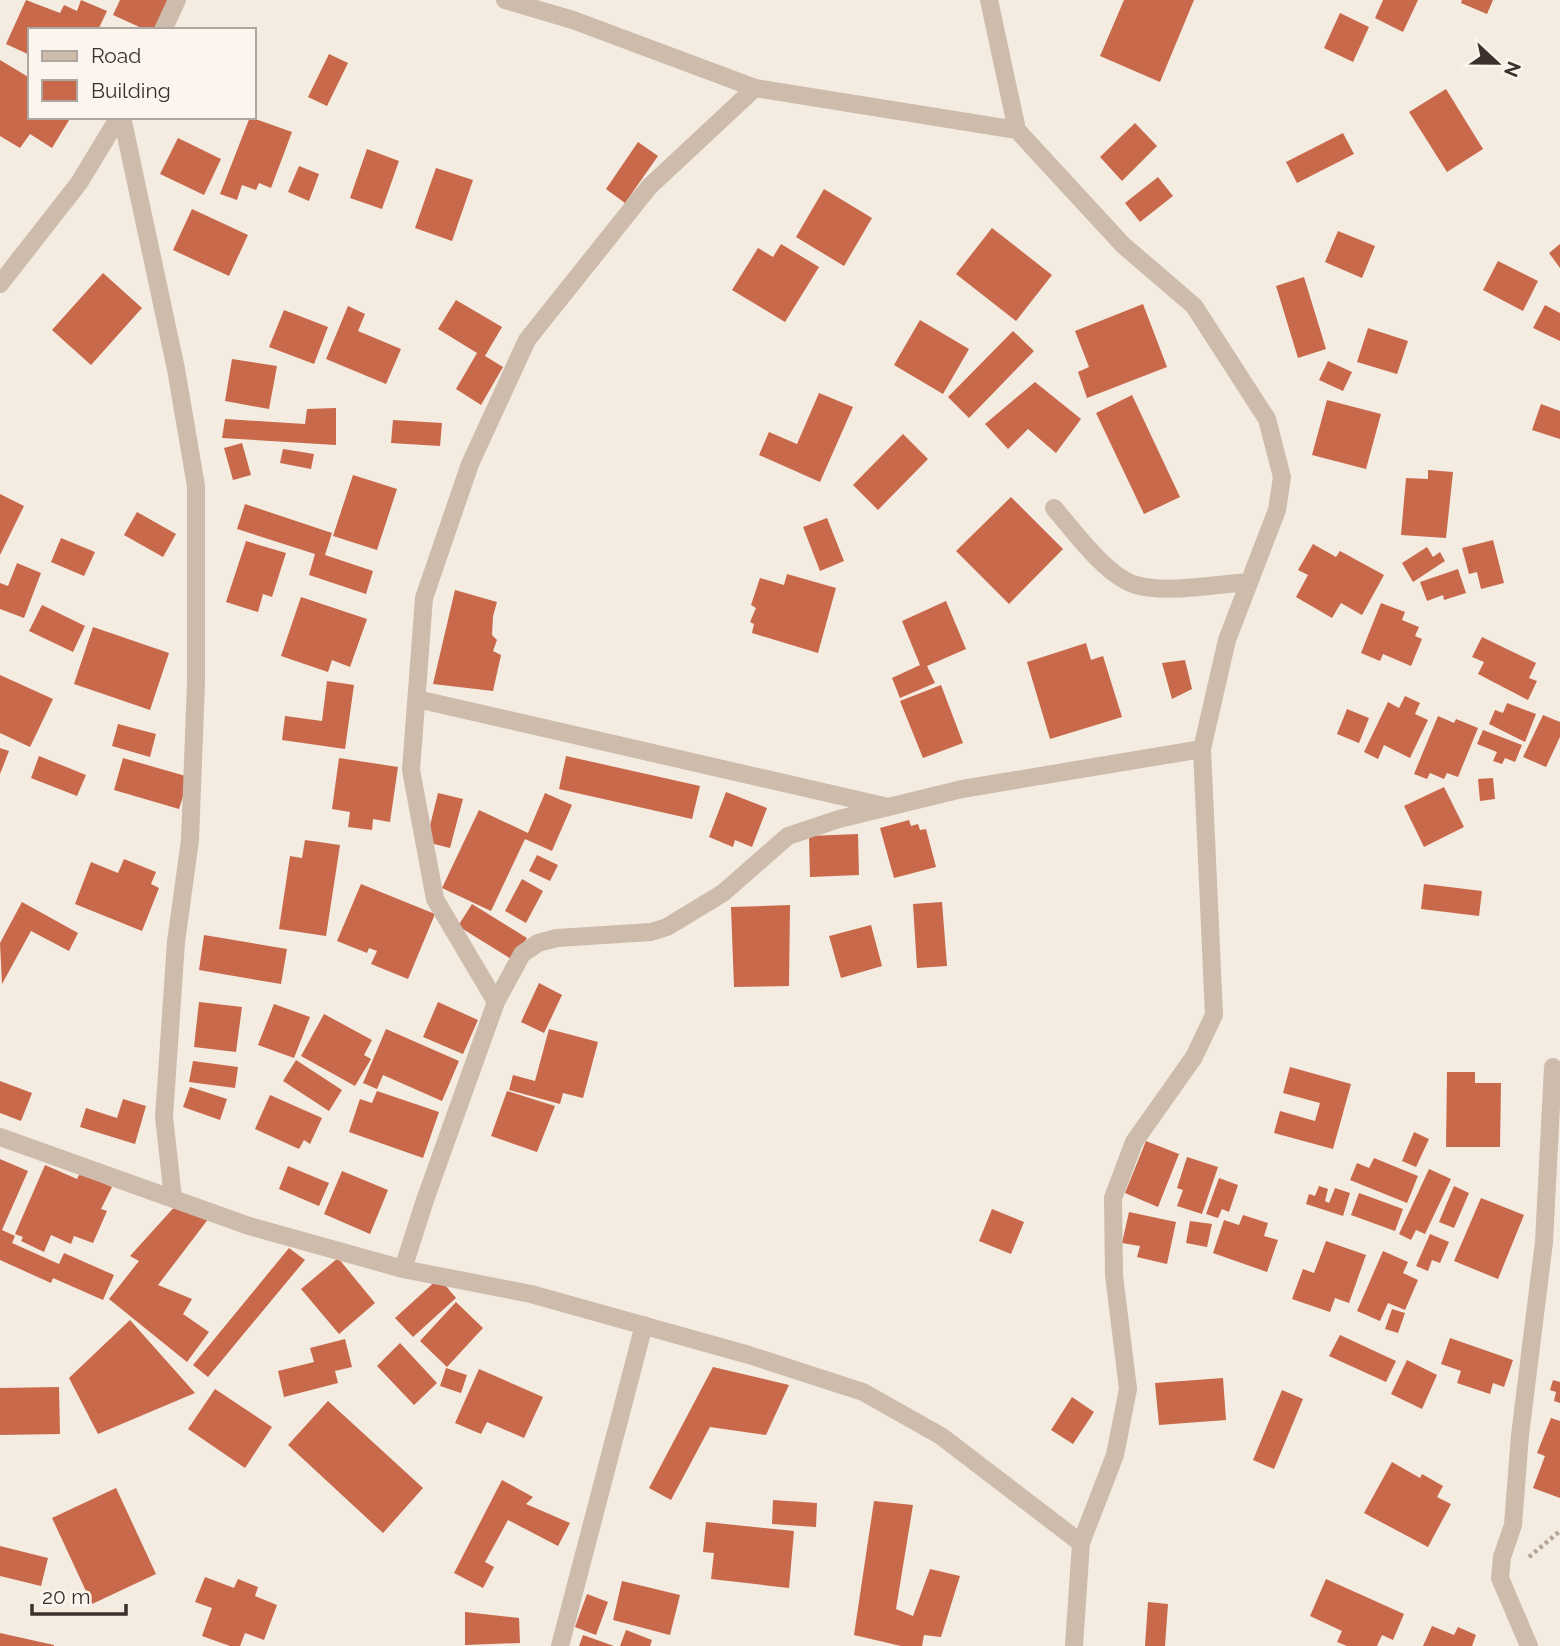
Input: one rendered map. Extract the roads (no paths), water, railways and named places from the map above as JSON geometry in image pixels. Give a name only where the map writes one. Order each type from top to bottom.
[{"type":"street","points":[[164,28],[177,0]]},
{"type":"street","points":[[505,0],[573,20],[755,88],[1017,130]]},
{"type":"street","points":[[989,0],[1017,130],[1123,244],[1194,306],[1267,419],[1282,477],[1277,510],[1227,639],[1202,749],[1214,1016],[1194,1056],[1134,1142],[1114,1198],[1114,1275],[1128,1389],[1115,1455],[1082,1544],[1074,1646]]},
{"type":"street","points":[[496,1002],[435,899],[411,770],[425,598],[470,464],[527,340],[649,187],[755,88]]},
{"type":"street","points":[[0,284],[79,183],[119,119]]},
{"type":"street","points":[[120,119],[176,369],[196,486],[196,683],[190,840],[176,942],[164,1117],[173,1198]]},
{"type":"street","points":[[1054,508],[1107,567],[1136,585],[1173,588],[1250,582]]},
{"type":"street","points":[[417,699],[888,807]]},
{"type":"street","points":[[403,1269],[496,1002],[522,954],[538,943],[556,938],[651,932],[667,927],[723,893],[788,836],[962,789],[1202,749]]},
{"type":"street","points":[[1529,1646],[1500,1578],[1502,1557],[1513,1525],[1544,1242],[1553,1067]]},
{"type":"street","points":[[0,1137],[249,1226],[403,1269],[531,1294],[749,1355],[863,1392],[941,1436],[1082,1544]]},
{"type":"street","points":[[560,1646],[644,1325]]}]
